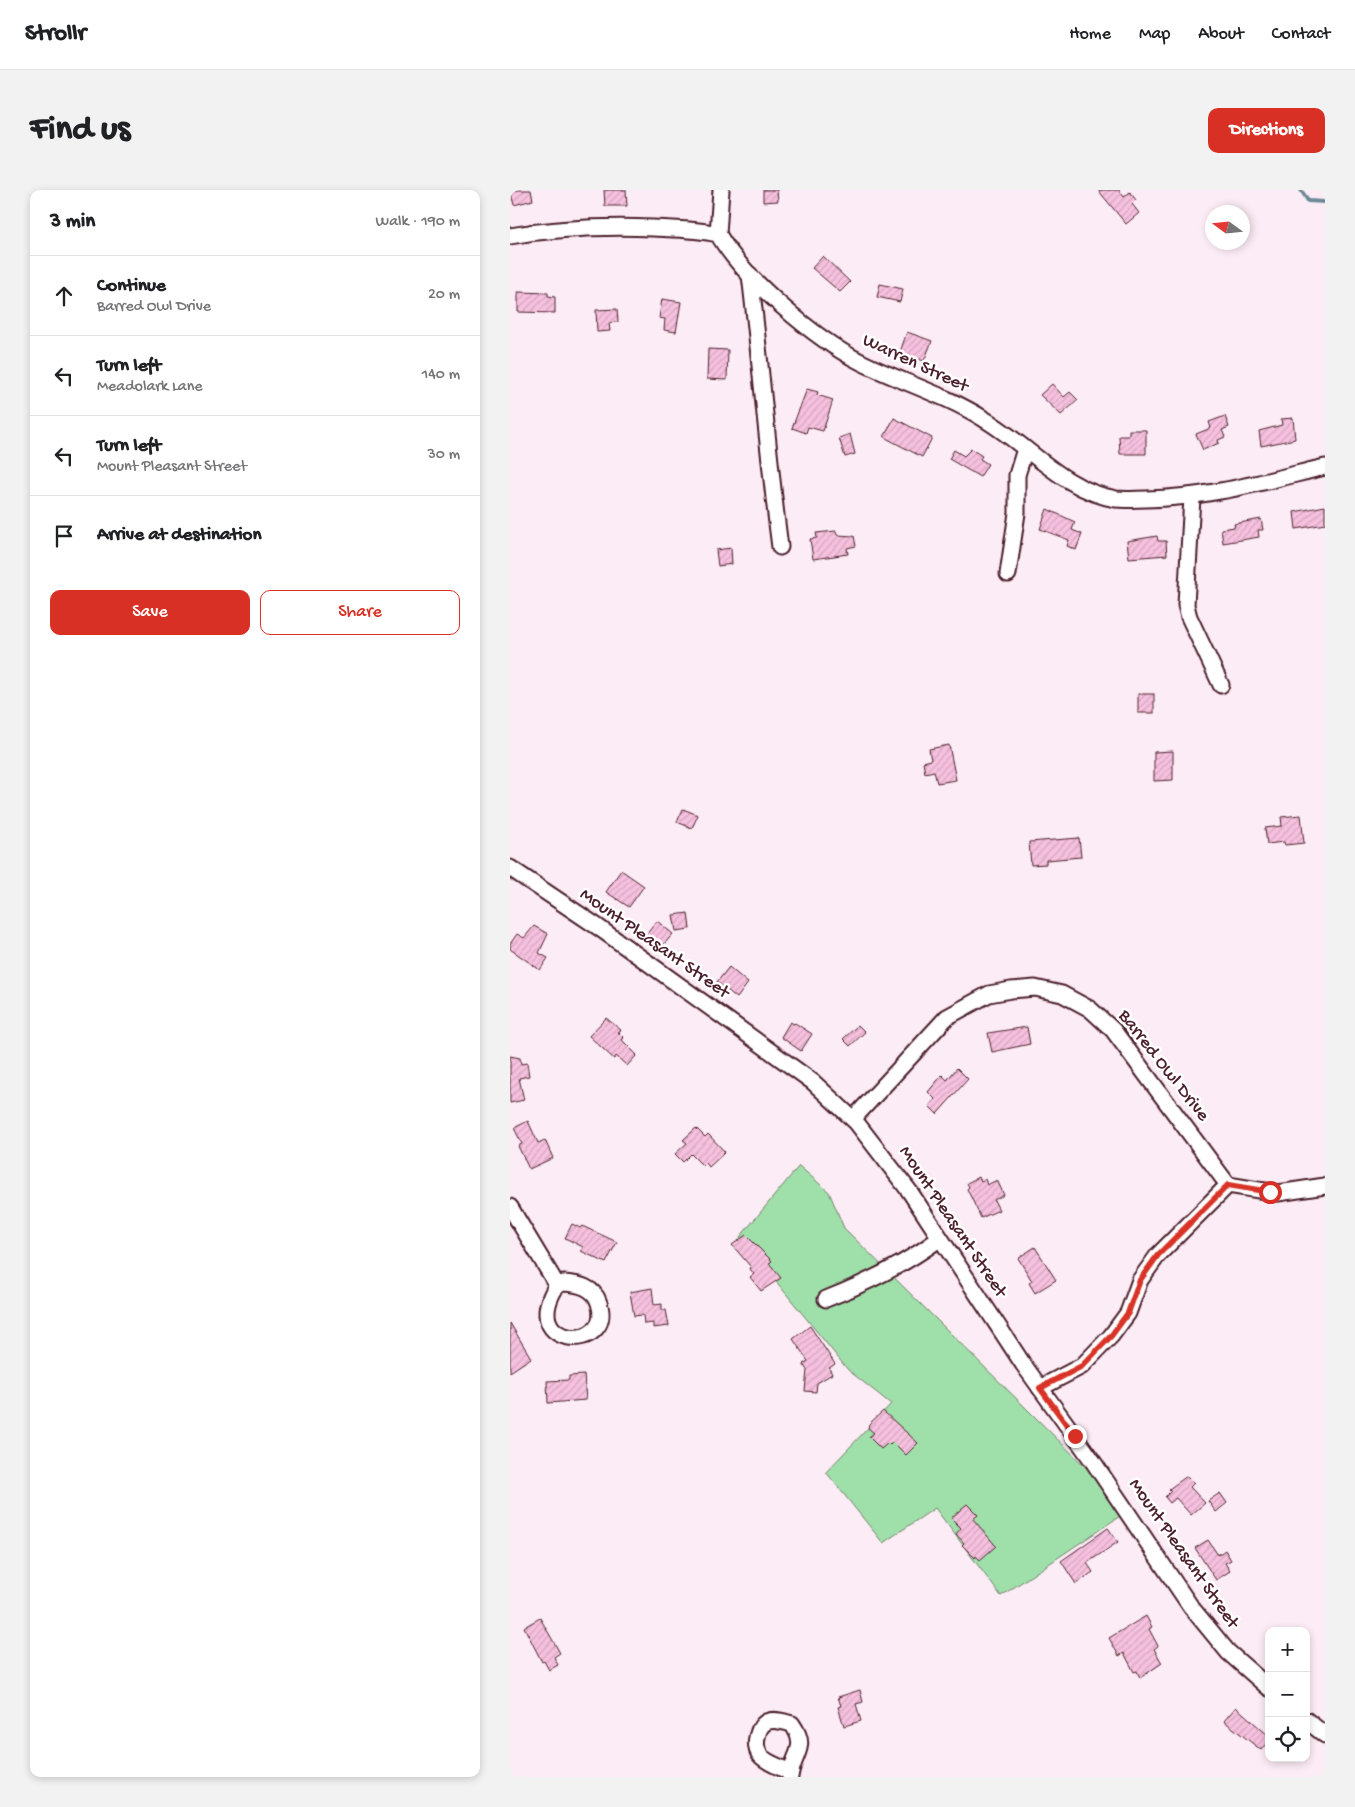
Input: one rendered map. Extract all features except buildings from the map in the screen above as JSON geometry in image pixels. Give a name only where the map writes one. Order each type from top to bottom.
[{"type":"street","points":[[510,236],[574,227],[610,226],[700,230],[718,234],[721,190]]},
{"type":"street","name":"Warren Street","points":[[718,234],[726,248],[750,275],[799,320],[831,345],[860,362],[984,419],[1065,476],[1096,493],[1117,499],[1192,497],[1245,487],[1325,468]]},
{"type":"street","points":[[750,275],[761,364],[768,457],[780,547]]},
{"type":"street","points":[[1008,574],[1017,513],[1017,475],[1025,449]]},
{"type":"street","points":[[1192,497],[1186,605],[1189,618],[1221,685]]},
{"type":"street","name":"Mount Pleasant Street","points":[[512,874],[598,927],[813,1082],[853,1119],[893,1168],[1040,1388],[1104,1476],[1190,1607],[1228,1652],[1265,1684]]},
{"type":"street","name":"Barred Owl Drive","points":[[853,1119],[948,1017],[989,994],[1035,988],[1062,994],[1090,1008],[1114,1030],[1228,1185]]},
{"type":"street","points":[[1040,1388],[1082,1366],[1111,1336],[1128,1313],[1140,1280],[1158,1255],[1228,1185],[1278,1192],[1325,1186]]},
{"type":"street","points":[[510,1207],[557,1285]]},
{"type":"street","points":[[826,1299],[875,1279],[912,1260],[940,1239]]},
{"type":"street","points":[[1310,1723],[1325,1735]]},
{"type":"green space","points":[[799,1166],[829,1192],[844,1228],[1129,1510],[1001,1596],[935,1508],[883,1543],[826,1472],[891,1404],[848,1370],[740,1237]]},
{"type":"waterway","points":[[1301,190],[1308,201],[1325,202]]},
{"type":"route","points":[[1075,1436],[1040,1388],[1082,1366],[1111,1336],[1128,1313],[1140,1280],[1158,1255],[1228,1185],[1270,1192]]}]
